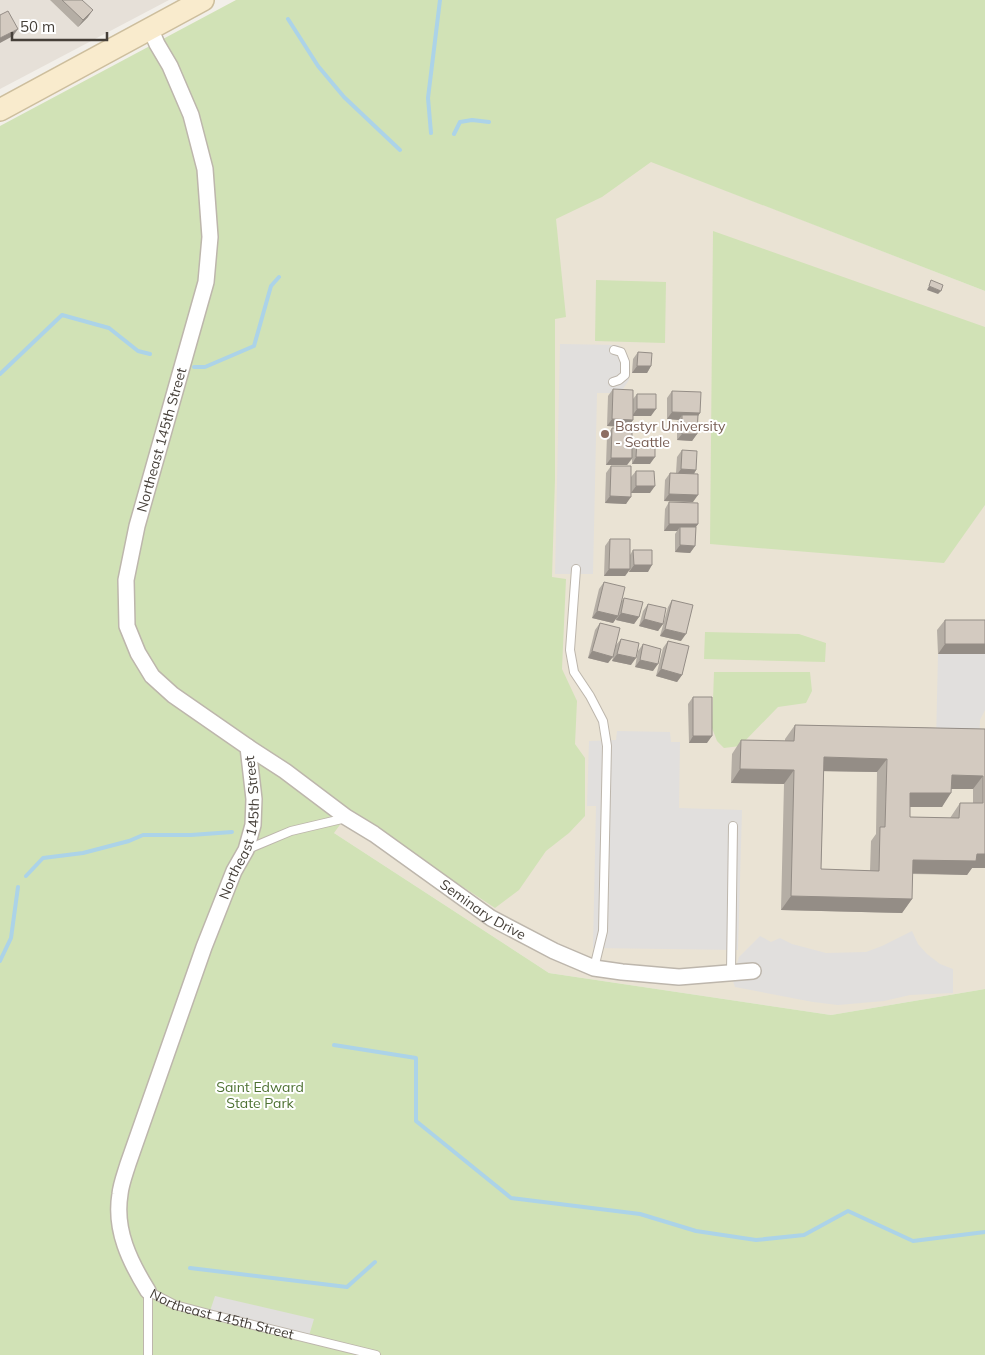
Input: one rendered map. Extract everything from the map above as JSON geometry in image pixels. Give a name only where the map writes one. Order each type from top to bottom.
[{"type":"main road","points":[[0,110],[203,0]]},
{"type":"street","name":"Northeast 145th Street","points":[[148,1291],[134,1269],[124,1246],[119,1220],[119,1195],[128,1164],[204,947],[234,871],[246,850],[253,825],[254,799],[248,747],[173,695],[152,676],[138,653],[127,626],[126,580],[138,526],[206,282],[210,238],[205,169],[191,115],[170,66],[150,28]]},
{"type":"street","name":"Seminary Drive","points":[[248,747],[285,771],[346,818],[374,834],[492,918],[554,951],[594,968],[679,977],[753,971]]},
{"type":"lane","points":[[614,350],[621,352],[625,362],[626,375],[614,382]]},
{"type":"lane","points":[[576,569],[570,650],[574,672],[590,696],[603,721],[607,746],[603,931],[594,968]]},
{"type":"lane","points":[[246,850],[291,831],[346,818]]},
{"type":"lane","points":[[731,972],[733,826]]},
{"type":"lane","points":[[148,1291],[148,1355]]},
{"type":"lane","name":"Northeast 145th Street","points":[[148,1291],[175,1305],[376,1355]]},
{"type":"shaded area","points":[[0,0],[169,0],[0,89]]},
{"type":"shaded area","name":"Bastyr University - Seattle","points":[[236,0],[985,291],[985,989],[831,1015],[549,973],[334,833]]},
{"type":"shaded area","points":[[560,344],[618,345],[628,355],[629,380],[623,389],[612,393],[597,393],[593,574],[555,574]]},
{"type":"shaded area","points":[[938,654],[985,654],[985,710],[980,720],[979,743],[936,742]]},
{"type":"shaded area","points":[[617,731],[670,732],[671,742],[680,742],[679,808],[742,810],[738,950],[593,948],[596,806],[587,806],[589,741],[616,740]]},
{"type":"shaded area","points":[[912,931],[918,944],[927,954],[940,964],[953,969],[953,993],[910,995],[884,1001],[838,1005],[735,987],[732,978],[739,957],[760,936],[771,942],[780,938],[792,944],[826,953],[866,952]]},
{"type":"shaded area","points":[[215,1296],[314,1319],[308,1339],[209,1314]]},
{"type":"green space","name":"Saint Edward State Park","points":[[236,0],[985,0],[985,291],[651,162],[602,197],[556,219],[566,317],[555,319],[555,479],[552,577],[566,579],[562,669],[577,701],[575,744],[585,758],[585,816],[569,833],[546,851],[519,890],[495,908],[349,812],[334,833],[549,973],[831,1015],[985,989],[985,1355],[0,1355],[0,126]]},
{"type":"green space","points":[[713,231],[985,327],[985,505],[944,563],[710,544]]},
{"type":"green space","points":[[596,280],[666,282],[665,343],[595,341]]},
{"type":"green space","points":[[705,632],[799,634],[826,643],[825,662],[704,659]]},
{"type":"green space","points":[[714,672],[810,672],[812,691],[806,703],[778,707],[740,746],[724,748],[717,741],[712,728]]},
{"type":"building","points":[[62,0],[82,0],[93,10],[83,20]]},
{"type":"building","points":[[8,11],[18,29],[0,38],[0,15]]},
{"type":"building","points":[[931,280],[943,285],[941,291],[929,286]]},
{"type":"building","points":[[638,352],[652,353],[651,366],[637,366]]},
{"type":"building","points":[[613,389],[633,390],[633,420],[612,419]]},
{"type":"building","points":[[672,391],[701,392],[700,413],[672,412]]},
{"type":"building","points":[[637,394],[656,394],[656,409],[637,409]]},
{"type":"building","points":[[682,415],[698,415],[697,434],[682,434]]},
{"type":"building","points":[[612,428],[632,428],[632,458],[611,458]]},
{"type":"building","points":[[637,441],[655,441],[655,457],[636,457]]},
{"type":"building","points":[[682,450],[697,451],[696,470],[681,469]]},
{"type":"building","points":[[611,466],[631,466],[631,497],[610,496]]},
{"type":"building","points":[[636,471],[654,471],[655,486],[636,486]]},
{"type":"building","points":[[670,473],[698,474],[698,495],[669,494]]},
{"type":"building","points":[[669,502],[698,503],[698,524],[669,524]]},
{"type":"building","points":[[680,527],[696,527],[695,546],[680,545]]},
{"type":"building","points":[[610,539],[630,539],[630,569],[609,569]]},
{"type":"building","points":[[633,550],[652,550],[652,565],[634,565]]},
{"type":"building","points":[[604,582],[625,587],[618,616],[597,611]]},
{"type":"building","points":[[624,598],[643,602],[639,617],[621,613]]},
{"type":"building","points":[[672,600],[693,605],[686,634],[665,629]]},
{"type":"building","points":[[648,604],[666,608],[663,624],[644,619]]},
{"type":"building","points":[[945,620],[985,620],[985,644],[945,644]]},
{"type":"building","points":[[600,623],[620,628],[613,657],[592,651]]},
{"type":"building","points":[[621,639],[639,643],[636,658],[617,654]]},
{"type":"building","points":[[668,641],[689,646],[682,675],[661,669]]},
{"type":"building","points":[[643,644],[661,649],[658,664],[640,660]]},
{"type":"building","points":[[693,697],[712,697],[712,736],[693,736]]},
{"type":"building","points":[[795,725],[985,729],[985,854],[977,854],[976,861],[913,860],[912,899],[791,896],[794,770],[740,769],[741,740],[794,741]],"holes":[[[824,757],[887,759],[885,827],[880,827],[879,871],[821,869]],[[952,775],[983,776],[983,803],[960,803],[959,818],[910,817],[910,793],[951,793]]]},
{"type":"waterway","points":[[431,133],[428,98],[440,0]]},
{"type":"waterway","points":[[288,19],[318,66],[344,97],[400,150]]},
{"type":"waterway","points":[[454,134],[460,122],[472,120],[489,122]]},
{"type":"waterway","points":[[194,367],[205,367],[254,346],[271,286],[279,277]]},
{"type":"waterway","points":[[0,374],[62,315],[109,328],[138,351],[150,354]]},
{"type":"waterway","points":[[26,876],[43,858],[83,853],[129,841],[143,835],[191,835],[232,832]]},
{"type":"waterway","points":[[0,961],[11,938],[18,887]]},
{"type":"waterway","points":[[334,1045],[416,1058],[416,1121],[511,1198],[640,1214],[696,1231],[756,1240],[804,1235],[848,1211],[913,1241],[985,1232]]},
{"type":"waterway","points":[[190,1268],[347,1287],[375,1262]]},
{"type":"place","name":"Bastyr University - Seattle","points":[[605,434]]}]
